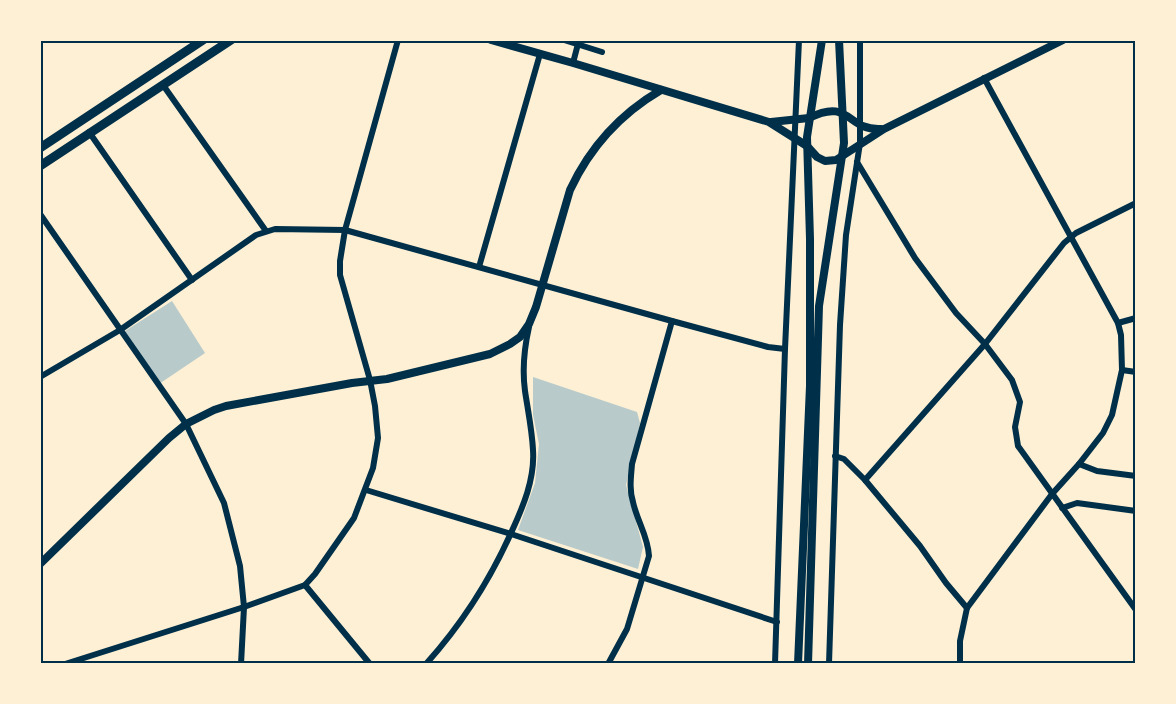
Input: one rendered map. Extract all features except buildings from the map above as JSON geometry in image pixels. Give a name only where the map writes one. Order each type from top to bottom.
[{"type":"main road","points":[[40,148],[203,40]]},
{"type":"main road","points":[[40,166],[231,40]]},
{"type":"main road","points":[[491,40],[770,122],[807,146]]},
{"type":"main road","points":[[798,663],[810,386],[810,239],[807,146],[809,118],[822,40]]},
{"type":"main road","points":[[808,663],[819,306],[842,157],[844,114],[839,40]]},
{"type":"main road","points":[[40,564],[186,424],[214,410],[370,380],[387,379],[490,354],[520,337],[529,324],[543,285],[570,190],[590,153],[616,122],[661,90]]},
{"type":"main road","points":[[770,122],[809,118]]},
{"type":"street","points":[[65,663],[244,607],[305,585],[354,518],[373,468],[378,438],[370,380],[340,275],[340,261],[345,230],[398,40]]},
{"type":"street","points":[[564,40],[602,52]]},
{"type":"street","points":[[775,663],[785,350],[799,40]]},
{"type":"street","points":[[829,663],[840,325],[846,235],[860,143],[860,40]]},
{"type":"street","points":[[807,146],[817,158],[831,162],[884,129],[1063,41]]},
{"type":"street","points":[[573,63],[579,43]]},
{"type":"street","points":[[479,267],[540,54]]},
{"type":"street","points":[[960,663],[960,640],[968,608],[1052,494],[1079,465],[1103,433],[1112,415],[1122,370],[1121,335],[1118,323],[984,78]]},
{"type":"street","points":[[163,85],[266,231]]},
{"type":"street","points":[[809,118],[828,110],[844,114],[869,130],[884,129]]},
{"type":"street","points":[[89,132],[192,280]]},
{"type":"street","points":[[857,161],[915,258],[957,314],[985,344],[1012,380],[1020,402],[1015,427],[1018,446],[1136,610]]},
{"type":"street","points":[[865,480],[985,344],[1070,237],[1136,202]]},
{"type":"street","points":[[40,214],[186,424],[224,503],[240,566],[244,607],[241,663]]},
{"type":"street","points":[[40,377],[120,330],[256,235],[266,231],[304,229],[345,230],[785,350]]},
{"type":"street","points":[[1118,323],[1136,318]]},
{"type":"street","points":[[608,663],[627,629],[649,556],[648,546],[633,503],[630,484],[632,464],[672,321]]},
{"type":"street","points":[[426,663],[449,638],[476,601],[502,555],[531,480],[534,452],[524,372],[524,351],[529,324]]},
{"type":"street","points":[[1122,370],[1136,372]]},
{"type":"street","points":[[835,456],[844,459],[865,480],[920,546],[952,591],[968,608]]},
{"type":"street","points":[[1079,465],[1097,471],[1136,476]]},
{"type":"street","points":[[366,490],[510,534],[777,622]]},
{"type":"street","points":[[1062,508],[1077,503],[1136,511]]},
{"type":"street","points":[[305,585],[370,663]]},
{"type":"shaded area","points":[[172,301],[205,353],[159,384],[125,331]]},
{"type":"shaded area","points":[[533,377],[637,412],[640,423],[626,485],[643,547],[638,569],[518,530],[535,483],[539,444],[533,415]]}]
